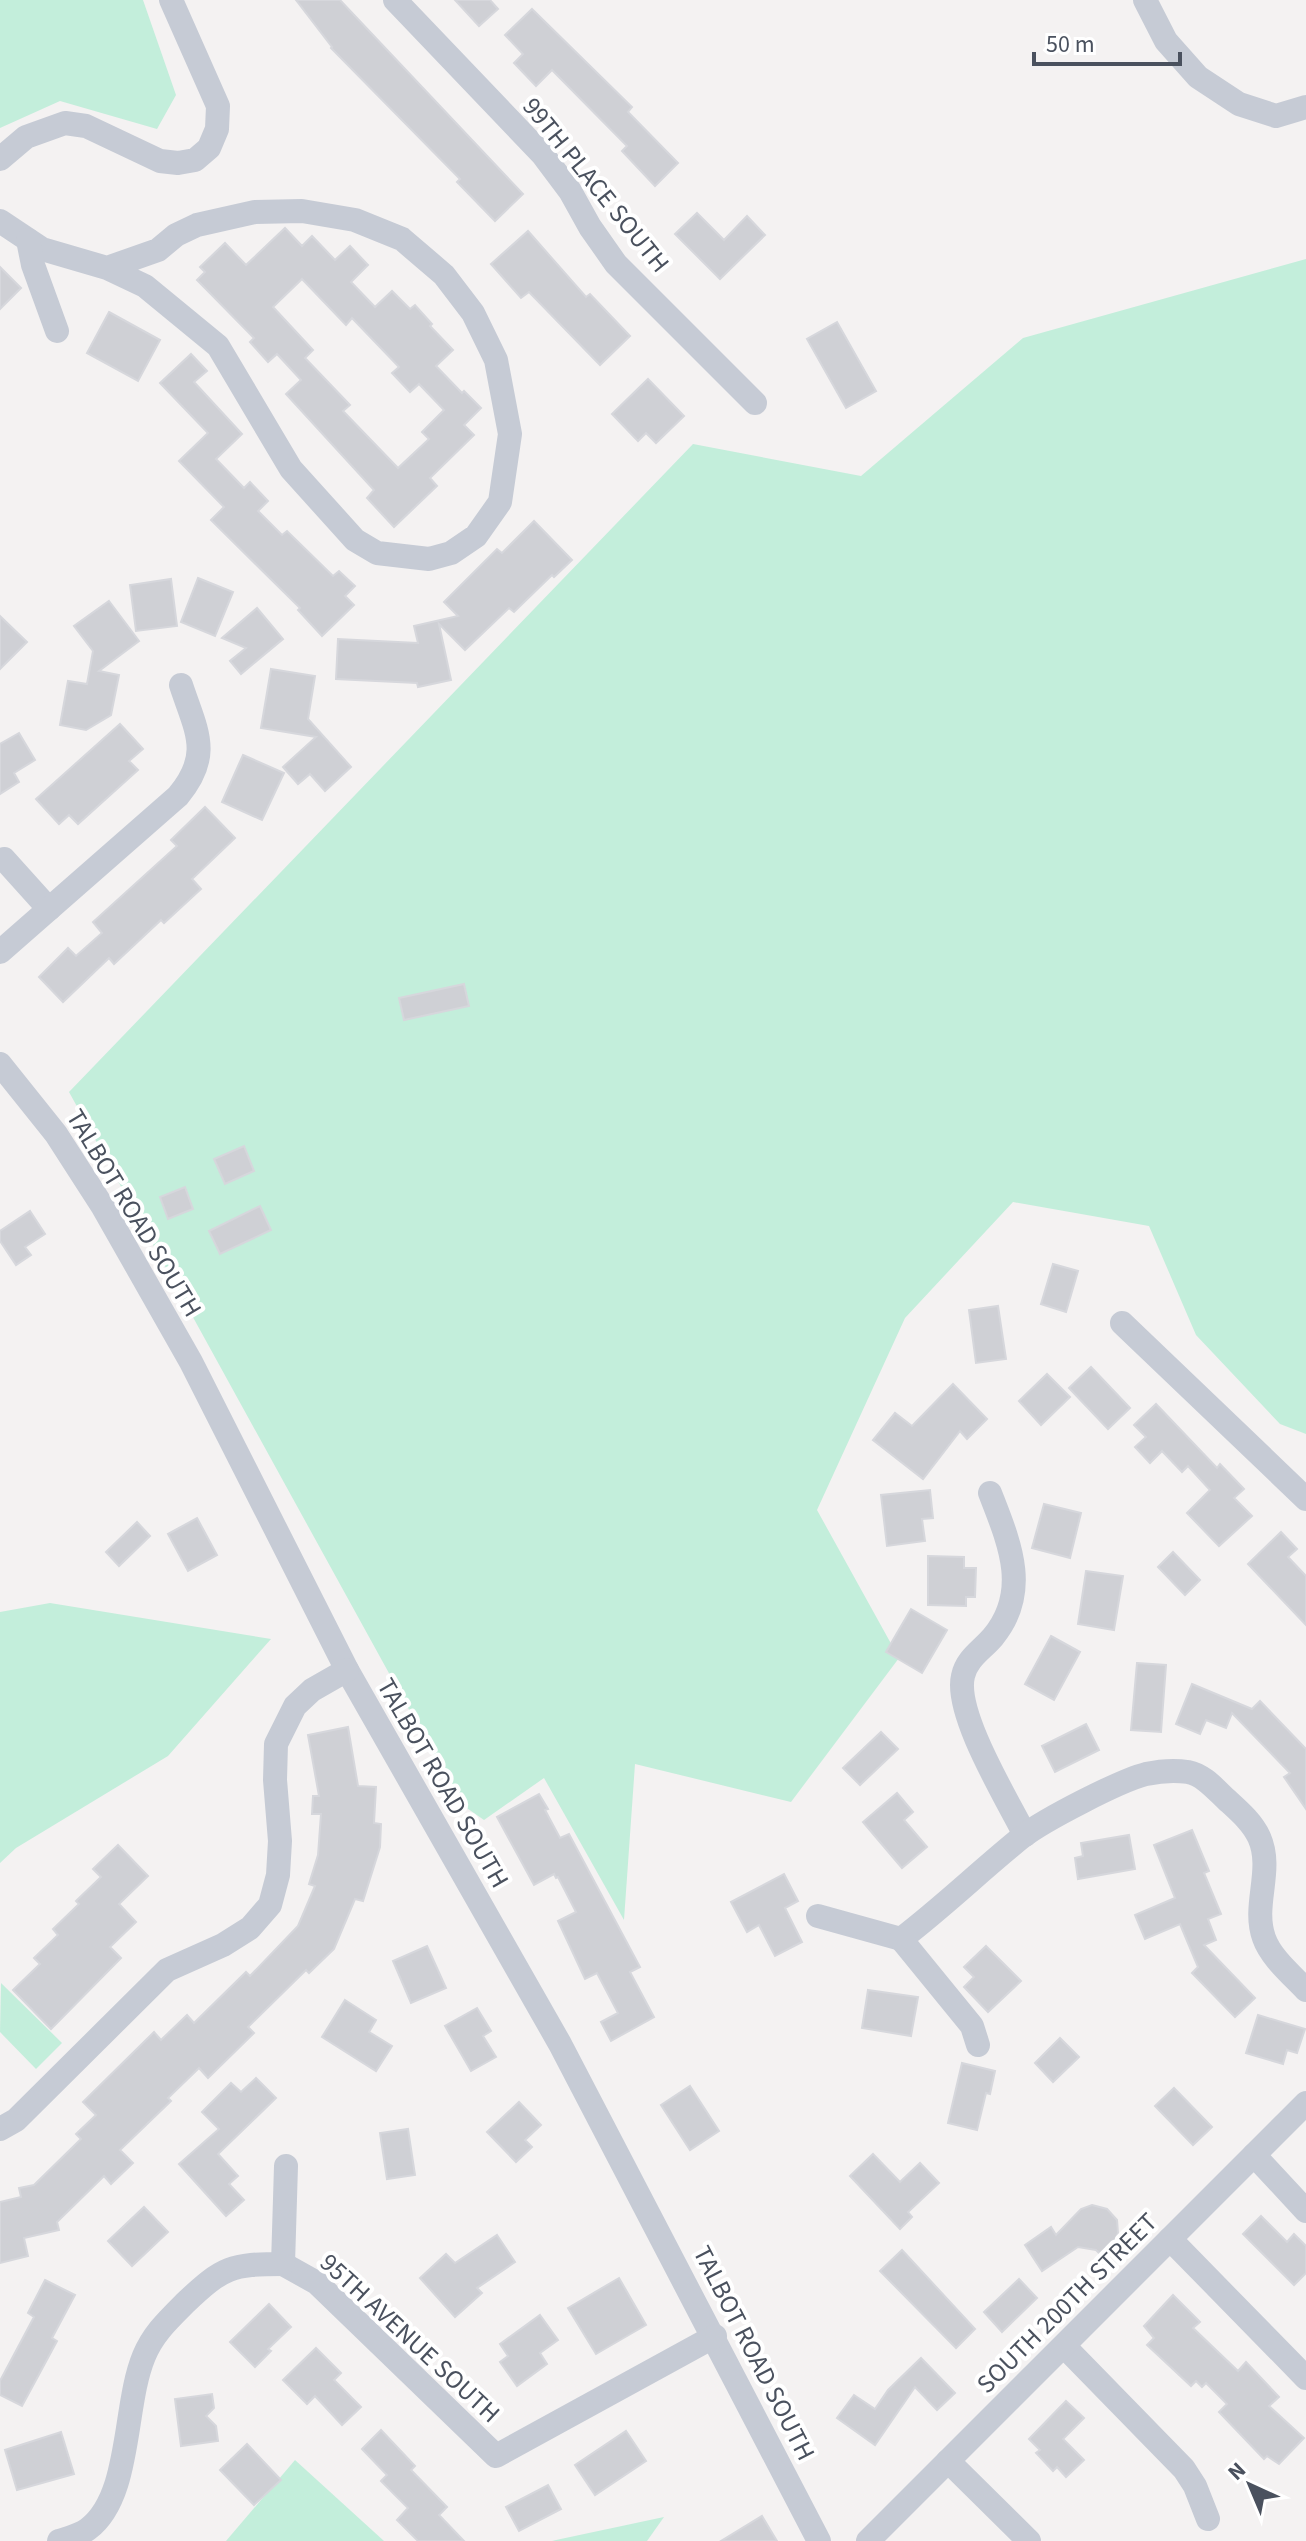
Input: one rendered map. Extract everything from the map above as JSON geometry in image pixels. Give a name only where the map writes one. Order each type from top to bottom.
[{"type":"street","points":[[0,159],[26,137],[65,123],[86,126],[160,161],[178,163],[195,160],[209,148],[217,129],[218,106],[171,0]]},
{"type":"street","name":"99TH PLACE SOUTH","points":[[395,0],[543,155],[570,191],[616,264],[755,403]]},
{"type":"street","points":[[1145,0],[1166,41],[1198,77],[1239,104],[1276,116],[1306,107]]},
{"type":"street","points":[[0,221],[42,249],[107,268],[145,286],[218,346],[291,469],[355,540],[377,553],[429,559],[451,553],[476,536],[500,502],[510,434],[496,360],[473,313],[444,275],[402,239],[355,220],[302,211],[255,212],[197,225],[176,235],[158,250],[107,268]]},
{"type":"street","points":[[28,240],[33,265],[57,331]]},
{"type":"street","points":[[157,295],[158,250]]},
{"type":"street","points":[[0,952],[178,796],[193,778],[200,756],[196,731],[181,685]]},
{"type":"street","points":[[4,859],[49,909]]},
{"type":"street","name":"TALBOT ROAD SOUTH","points":[[0,1064],[56,1134],[103,1207],[191,1362],[347,1670],[560,2044],[715,2336],[819,2541]]},
{"type":"street","points":[[1122,1323],[1306,1499]]},
{"type":"street","points":[[990,1493],[1012,1549],[1015,1583],[1007,1618],[991,1640],[974,1654],[963,1676],[964,1702],[971,1728],[1025,1835]]},
{"type":"street","points":[[8,2124],[167,1970],[223,1945],[250,1928],[270,1905],[278,1875],[280,1841],[275,1780],[276,1744],[295,1706],[312,1690],[347,1670]]},
{"type":"street","points":[[901,1939],[1025,1835],[1091,1798],[1144,1775],[1170,1770],[1192,1773],[1206,1780],[1243,1815],[1258,1836],[1266,1861],[1261,1924],[1264,1940],[1306,1990]]},
{"type":"street","points":[[818,1916],[901,1939],[972,2026],[978,2045]]},
{"type":"street","name":"SOUTH 200TH STREET","points":[[868,2541],[1306,2103]]},
{"type":"street","points":[[1254,2155],[1306,2211]]},
{"type":"street","points":[[59,2541],[86,2531],[101,2517],[115,2493],[143,2357],[160,2327],[214,2275],[242,2264],[283,2264],[286,2166]]},
{"type":"street","points":[[1170,2239],[1306,2378]]},
{"type":"street","name":"95TH AVENUE SOUTH","points":[[283,2264],[317,2283],[496,2456],[715,2336]]},
{"type":"street","points":[[1064,2346],[1184,2469],[1195,2486],[1208,2519]]},
{"type":"street","points":[[948,2461],[1029,2541]]},
{"type":"green space","points":[[0,0],[143,0],[176,95],[157,129],[60,101],[0,128]]},
{"type":"green space","points":[[1306,259],[1306,1434],[1280,1424],[1196,1335],[1149,1226],[1013,1202],[905,1318],[817,1510],[899,1658],[791,1802],[635,1764],[624,1920],[544,1778],[484,1820],[461,1804],[69,1092],[693,444],[861,476],[1023,338]]},
{"type":"green space","points":[[50,1603],[271,1639],[168,1756],[16,1848],[0,1863],[0,1612]]},
{"type":"green space","points":[[1,1983],[62,2043],[36,2069],[0,2032]]},
{"type":"green space","points":[[295,2460],[384,2541],[226,2541]]},
{"type":"green space","points":[[664,2517],[647,2541],[552,2541],[556,2540]]},
{"type":"building","points":[[296,0],[340,0],[523,194],[495,221],[457,182],[460,179],[331,48]]},
{"type":"building","points":[[455,0],[490,0],[498,9],[479,26]]},
{"type":"building","points":[[532,9],[632,107],[628,112],[678,163],[655,186],[622,151],[627,146],[552,70],[536,86],[514,63],[523,54],[505,35]]},
{"type":"building","points":[[697,213],[724,240],[747,216],[765,235],[720,279],[675,234]]},
{"type":"building","points":[[285,228],[302,246],[312,236],[335,260],[350,246],[368,265],[351,282],[375,307],[392,291],[410,309],[415,305],[453,350],[436,366],[481,408],[464,425],[474,435],[430,478],[437,486],[394,527],[367,498],[374,490],[286,394],[301,380],[277,354],[268,362],[250,342],[254,338],[197,280],[205,272],[200,267],[225,243],[246,265]],"holes":[[[302,279],[346,325],[352,318],[399,367],[392,373],[410,392],[419,384],[444,410],[422,432],[429,439],[398,468],[343,411],[350,405],[305,358],[313,350],[273,307]]]},
{"type":"building","points":[[528,231],[586,297],[590,294],[630,336],[600,365],[529,292],[521,298],[491,264]]},
{"type":"building","points":[[0,267],[21,288],[0,309]]},
{"type":"building","points":[[109,312],[160,340],[138,381],[87,353]]},
{"type":"building","points":[[837,322],[876,391],[846,408],[807,339]]},
{"type":"building","points":[[191,354],[207,371],[194,382],[242,434],[216,459],[244,488],[250,482],[268,501],[258,511],[282,535],[287,531],[333,576],[339,571],[355,586],[345,596],[354,605],[322,636],[298,610],[300,608],[211,520],[224,507],[179,461],[208,433],[160,383]]},
{"type":"building","points":[[648,379],[684,416],[656,443],[646,433],[638,441],[612,414]]},
{"type":"building","points":[[534,521],[572,560],[514,612],[509,608],[465,650],[439,624],[451,680],[418,687],[417,683],[336,679],[338,639],[418,643],[414,626],[458,616],[444,602],[497,549],[502,553]]},
{"type":"building","points":[[198,578],[233,592],[215,636],[181,622]]},
{"type":"building","points":[[171,579],[177,626],[136,631],[130,585]]},
{"type":"building","points":[[109,601],[139,641],[99,671],[119,675],[111,715],[86,730],[60,725],[68,681],[87,684],[93,651],[74,626]]},
{"type":"building","points":[[257,608],[283,639],[241,674],[230,661],[246,648],[222,638]]},
{"type":"building","points":[[0,616],[27,642],[0,669]]},
{"type":"building","points":[[271,669],[315,676],[308,719],[351,767],[325,791],[310,774],[298,784],[283,767],[316,737],[261,728]]},
{"type":"building","points":[[120,724],[143,749],[129,761],[138,770],[78,824],[69,815],[59,824],[36,799]]},
{"type":"building","points":[[19,733],[35,760],[14,773],[19,782],[0,794],[0,744]]},
{"type":"building","points":[[243,755],[284,773],[262,820],[222,802]]},
{"type":"building","points":[[205,807],[235,838],[192,879],[201,889],[164,923],[161,920],[114,964],[109,958],[63,1002],[39,977],[68,948],[76,956],[102,933],[93,922],[177,846],[171,840]]},
{"type":"building","points":[[464,984],[469,1006],[404,1020],[399,998]]},
{"type":"building","points":[[244,1146],[254,1171],[225,1184],[214,1159]]},
{"type":"building","points":[[185,1187],[193,1209],[168,1219],[160,1197]]},
{"type":"building","points":[[260,1206],[271,1230],[220,1254],[209,1231]]},
{"type":"building","points":[[30,1211],[45,1234],[25,1247],[31,1255],[16,1265],[0,1241],[0,1231]]},
{"type":"building","points":[[1053,1264],[1078,1271],[1066,1312],[1041,1304]]},
{"type":"building","points":[[998,1306],[1006,1359],[976,1363],[969,1310]]},
{"type":"building","points":[[1091,1367],[1130,1408],[1108,1429],[1069,1388]]},
{"type":"building","points":[[1047,1374],[1070,1397],[1041,1425],[1019,1401]]},
{"type":"building","points":[[953,1384],[987,1419],[967,1439],[960,1431],[923,1479],[873,1440],[895,1413],[912,1426]]},
{"type":"building","points":[[1156,1404],[1217,1468],[1220,1464],[1244,1489],[1234,1498],[1252,1516],[1219,1546],[1187,1513],[1210,1490],[1188,1466],[1182,1472],[1162,1451],[1150,1463],[1135,1447],[1146,1437],[1134,1425]]},
{"type":"building","points":[[930,1490],[933,1518],[922,1519],[925,1541],[887,1546],[881,1495]]},
{"type":"building","points":[[1044,1504],[1081,1513],[1070,1558],[1032,1548]]},
{"type":"building","points":[[197,1518],[217,1555],[188,1571],[168,1534]]},
{"type":"building","points":[[137,1522],[150,1536],[119,1566],[106,1552]]},
{"type":"building","points":[[1281,1532],[1297,1549],[1288,1557],[1306,1576],[1306,1625],[1248,1564]]},
{"type":"building","points":[[1173,1552],[1200,1580],[1185,1595],[1158,1567]]},
{"type":"building","points":[[928,1556],[964,1557],[964,1568],[976,1568],[975,1597],[966,1597],[966,1606],[928,1605]]},
{"type":"building","points":[[1086,1571],[1123,1576],[1114,1630],[1078,1624]]},
{"type":"building","points":[[911,1609],[947,1630],[922,1673],[886,1652]]},
{"type":"building","points":[[1051,1636],[1080,1652],[1054,1700],[1025,1684]]},
{"type":"building","points":[[1137,1663],[1166,1665],[1161,1732],[1131,1730]]},
{"type":"building","points":[[1192,1684],[1252,1709],[1260,1701],[1306,1749],[1306,1809],[1284,1777],[1290,1773],[1232,1713],[1226,1728],[1206,1720],[1200,1734],[1176,1724]]},
{"type":"building","points":[[1086,1724],[1099,1750],[1055,1772],[1042,1746]]},
{"type":"building","points":[[348,1727],[358,1786],[376,1787],[374,1823],[381,1824],[380,1847],[363,1901],[355,1899],[334,1949],[309,1973],[306,1970],[248,2027],[254,2033],[208,2078],[199,2068],[168,2098],[171,2101],[120,2150],[133,2163],[111,2184],[104,2176],[57,2222],[59,2230],[24,2238],[28,2256],[0,2263],[0,2202],[21,2197],[19,2188],[34,2185],[81,2139],[76,2134],[96,2115],[83,2102],[154,2032],[161,2040],[187,2015],[194,2023],[246,1972],[250,1976],[298,1926],[315,1886],[309,1884],[318,1855],[321,1814],[312,1814],[313,1796],[319,1796],[308,1735]]},
{"type":"building","points":[[881,1732],[898,1749],[860,1785],[843,1768]]},
{"type":"building","points":[[897,1793],[913,1812],[904,1820],[927,1847],[902,1868],[863,1822]]},
{"type":"building","points":[[539,1794],[560,1838],[569,1834],[640,1967],[630,1972],[654,2017],[611,2041],[601,2022],[618,2013],[597,1973],[585,1979],[558,1921],[576,1912],[554,1874],[534,1885],[497,1817]]},
{"type":"building","points":[[1192,1830],[1209,1871],[1204,1873],[1221,1914],[1208,1919],[1216,1940],[1204,1945],[1255,1998],[1235,2017],[1192,1973],[1198,1967],[1180,1924],[1145,1939],[1135,1915],[1175,1898],[1154,1845]]},
{"type":"building","points":[[1129,1835],[1135,1869],[1078,1879],[1075,1858],[1083,1856],[1081,1843]]},
{"type":"building","points":[[118,1845],[148,1876],[119,1904],[136,1922],[110,1947],[121,1958],[51,2029],[13,1990],[40,1964],[34,1958],[58,1935],[53,1929],[101,1877],[93,1869]]},
{"type":"building","points":[[784,1874],[798,1901],[785,1908],[802,1942],[775,1956],[759,1925],[747,1932],[731,1902]]},
{"type":"building","points":[[427,1946],[446,1988],[411,2003],[393,1961]]},
{"type":"building","points":[[986,1946],[1021,1981],[988,2012],[964,1987],[974,1977],[964,1967]]},
{"type":"building","points":[[868,1990],[918,1997],[911,2036],[862,2028]]},
{"type":"building","points":[[345,2000],[376,2020],[369,2032],[392,2046],[376,2071],[322,2037]]},
{"type":"building","points":[[477,2008],[491,2031],[483,2036],[496,2057],[471,2071],[445,2026]]},
{"type":"building","points":[[1258,2015],[1305,2029],[1297,2053],[1287,2050],[1283,2064],[1246,2053]]},
{"type":"building","points":[[1060,2038],[1079,2057],[1053,2082],[1035,2063]]},
{"type":"building","points":[[962,2063],[995,2071],[977,2130],[948,2123]]},
{"type":"building","points":[[256,2078],[276,2098],[218,2154],[238,2176],[229,2184],[244,2200],[226,2216],[179,2164],[219,2129],[202,2112],[231,2083],[241,2092]]},
{"type":"building","points":[[690,2086],[719,2131],[690,2150],[661,2105]]},
{"type":"building","points":[[1174,2088],[1212,2127],[1193,2145],[1155,2106]]},
{"type":"building","points":[[519,2102],[541,2125],[525,2140],[532,2147],[516,2162],[487,2132]]},
{"type":"building","points":[[408,2129],[415,2175],[387,2179],[380,2133]]},
{"type":"building","points":[[873,2154],[900,2182],[920,2163],[939,2183],[908,2212],[912,2217],[900,2229],[850,2176]]},
{"type":"building","points":[[1092,2205],[1107,2209],[1117,2220],[1118,2233],[1114,2244],[1126,2255],[1113,2267],[1096,2250],[1078,2247],[1042,2271],[1025,2245],[1051,2227],[1056,2235],[1081,2209]]},
{"type":"building","points":[[144,2207],[168,2232],[132,2266],[108,2241]]},
{"type":"building","points":[[1261,2216],[1287,2242],[1294,2234],[1306,2246],[1306,2273],[1294,2285],[1243,2234]]},
{"type":"building","points":[[497,2235],[515,2262],[477,2288],[482,2293],[455,2317],[420,2278],[446,2254],[455,2263]]},
{"type":"building","points":[[902,2250],[975,2329],[956,2348],[880,2271]]},
{"type":"building","points":[[619,2278],[646,2325],[596,2354],[568,2308]]},
{"type":"building","points":[[1019,2279],[1037,2298],[1002,2332],[984,2312]]},
{"type":"building","points":[[45,2280],[75,2295],[52,2338],[57,2341],[22,2406],[0,2395],[0,2381],[34,2317],[28,2313]]},
{"type":"building","points":[[1173,2295],[1200,2322],[1193,2328],[1238,2371],[1246,2362],[1279,2397],[1269,2406],[1304,2438],[1279,2464],[1267,2456],[1264,2459],[1219,2412],[1227,2404],[1206,2383],[1202,2387],[1196,2381],[1191,2386],[1147,2345],[1154,2338],[1144,2326]]},
{"type":"building","points":[[269,2304],[291,2327],[255,2367],[230,2342]]},
{"type":"building","points":[[540,2315],[558,2340],[540,2353],[547,2364],[517,2386],[500,2362],[508,2356],[500,2344]]},
{"type":"building","points":[[316,2348],[341,2373],[334,2380],[361,2407],[342,2425],[315,2396],[307,2404],[283,2380]]},
{"type":"building","points":[[921,2358],[955,2393],[937,2410],[915,2387],[875,2445],[837,2418],[854,2395],[875,2409],[888,2390]]},
{"type":"building","points":[[212,2394],[214,2408],[206,2416],[216,2426],[218,2441],[181,2446],[175,2399]]},
{"type":"building","points":[[1066,2401],[1084,2418],[1063,2439],[1084,2460],[1066,2477],[1057,2467],[1053,2471],[1036,2453],[1040,2450],[1029,2439]]},
{"type":"building","points":[[381,2430],[415,2466],[411,2470],[447,2507],[439,2515],[464,2541],[418,2541],[397,2520],[408,2508],[381,2481],[387,2475],[362,2449]]},
{"type":"building","points":[[626,2431],[646,2461],[595,2495],[575,2465]]},
{"type":"building","points":[[61,2432],[74,2474],[17,2490],[5,2450]]},
{"type":"building","points":[[247,2444],[281,2480],[254,2505],[220,2470]]},
{"type":"building","points":[[548,2485],[561,2509],[519,2531],[506,2507]]},
{"type":"building","points":[[762,2516],[777,2541],[721,2541]]}]
